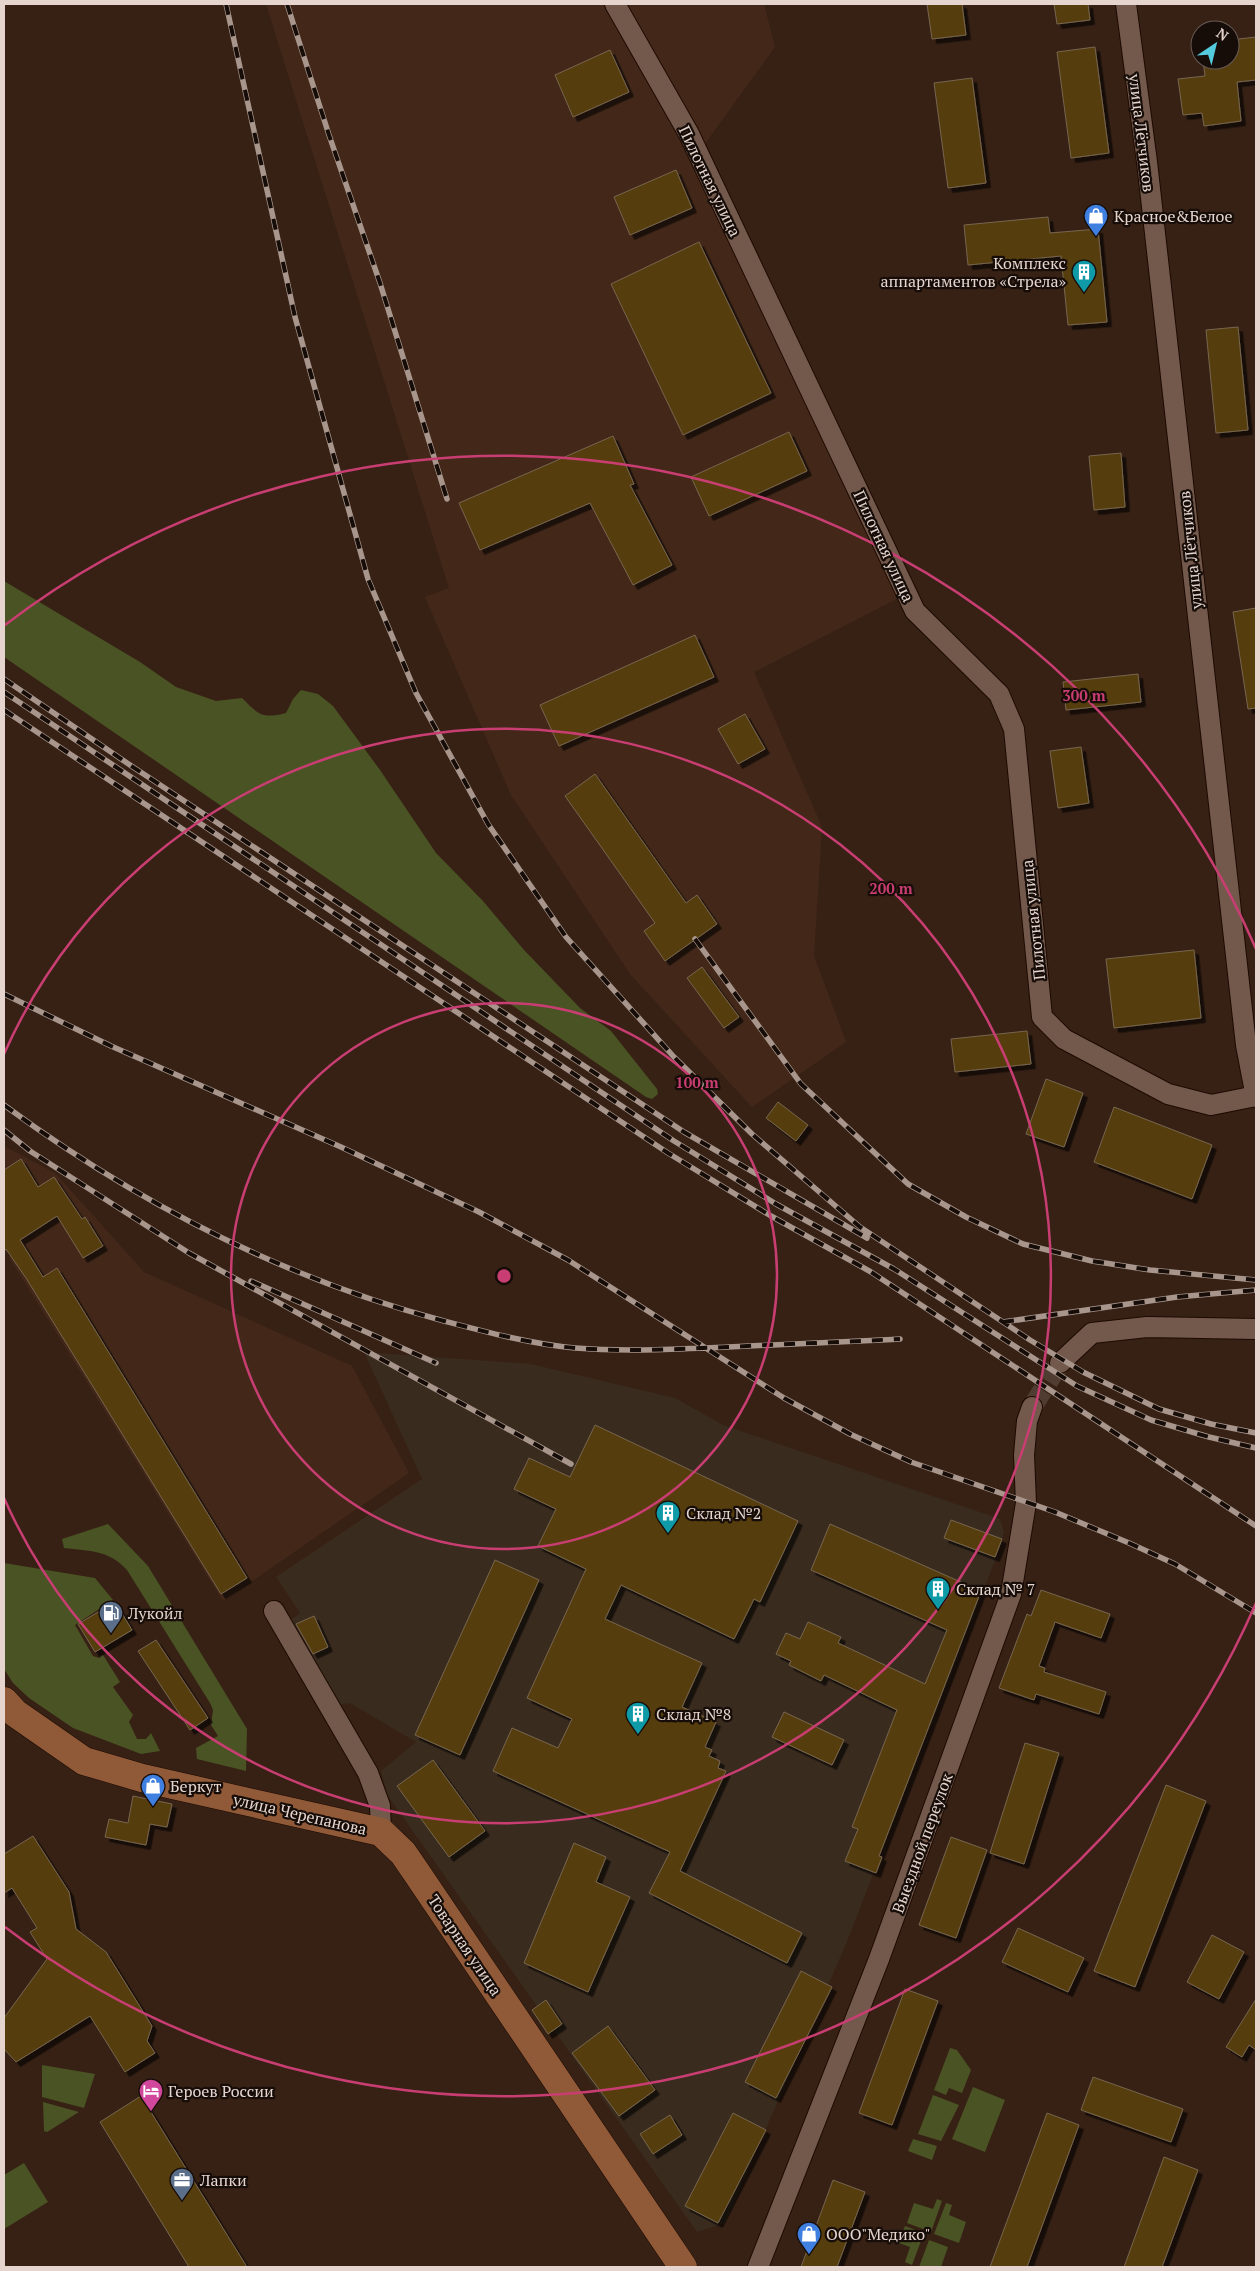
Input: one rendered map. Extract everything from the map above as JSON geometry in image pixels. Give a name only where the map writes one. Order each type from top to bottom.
[{"type":"main road","name":"улица Черепанова","points":[[4,1702],[15,1714],[84,1761],[142,1778],[381,1832]]},
{"type":"main road","name":"Товарная улица","points":[[381,1832],[403,1853],[683,2267]]},
{"type":"street","name":"Пилотная улица","points":[[615,4],[689,134],[915,611],[1000,694],[1011,720],[1014,729],[1042,1017],[1064,1038],[1168,1094],[1211,1105],[1256,1096]]},
{"type":"street","name":"улица Лётчиков","points":[[1126,4],[1149,182],[1244,1036],[1256,1096]]},
{"type":"street","points":[[1060,1363],[1092,1333],[1147,1327],[1256,1329]]},
{"type":"street","name":"Выездной переулок","points":[[758,2267],[879,1959],[1012,1594],[1026,1503],[1024,1455],[1026,1432],[1032,1407]]},
{"type":"street","points":[[274,1611],[368,1773],[380,1806],[381,1832]]},
{"type":"shaded area","points":[[266,4],[764,4],[775,47],[704,145],[914,590],[754,672],[822,827],[814,956],[846,1042],[752,1107],[630,974],[511,795],[425,597],[449,588]]},
{"type":"shaded area","points":[[4,1146],[55,1173],[144,1272],[352,1366],[409,1473],[223,1601],[4,1249]]},
{"type":"shaded area","points":[[364,1352],[531,1364],[675,1398],[723,1425],[1000,1519],[1004,1532],[1001,1545],[846,1944],[725,2223],[697,2232],[388,1796],[381,1771],[416,1742],[350,1703],[332,1706],[288,1622],[300,1613],[276,1577],[422,1479]]},
{"type":"green space","points":[[4,581],[140,662],[176,687],[216,701],[242,698],[257,712],[271,716],[286,713],[293,699],[301,690],[318,694],[333,706],[380,770],[436,853],[483,901],[524,950],[580,1008],[611,1031],[657,1089],[658,1094],[652,1099],[646,1097],[4,657]]},
{"type":"green space","points":[[108,1524],[148,1566],[247,1729],[246,1771],[197,1759],[196,1748],[218,1736],[211,1725],[213,1710],[127,1570],[120,1563],[106,1555],[64,1548],[62,1539]]},
{"type":"green space","points":[[4,1563],[95,1578],[113,1600],[75,1625],[93,1656],[99,1658],[103,1655],[120,1682],[113,1687],[133,1715],[129,1722],[137,1739],[146,1739],[151,1733],[160,1751],[141,1754],[73,1728],[29,1698],[13,1683],[4,1669]]},
{"type":"green space","points":[[950,2048],[957,2050],[971,2070],[962,2093],[949,2088],[946,2095],[934,2090]]},
{"type":"green space","points":[[42,2065],[95,2074],[84,2108],[42,2097]]},
{"type":"green space","points":[[973,2087],[1005,2100],[985,2152],[952,2139]]},
{"type":"green space","points":[[933,2095],[959,2105],[941,2141],[918,2134]]},
{"type":"green space","points":[[43,2102],[79,2112],[47,2132],[44,2131]]},
{"type":"green space","points":[[913,2139],[937,2146],[932,2160],[908,2151]]},
{"type":"green space","points":[[24,2163],[48,2202],[4,2229],[4,2175]]},
{"type":"green space","points":[[937,2199],[942,2201],[931,2232],[907,2223],[914,2203],[933,2209]]},
{"type":"green space","points":[[946,2203],[952,2205],[949,2215],[966,2222],[959,2243],[934,2234]]},
{"type":"green space","points":[[905,2226],[924,2233],[912,2265],[905,2262],[910,2247],[899,2243]]},
{"type":"green space","points":[[929,2240],[948,2247],[941,2267],[919,2267]]},
{"type":"building","points":[[927,4],[962,4],[966,35],[932,39]]},
{"type":"building","points":[[1054,4],[1088,4],[1090,20],[1057,24]]},
{"type":"building","points":[[1256,37],[1256,80],[1237,82],[1241,121],[1204,126],[1202,113],[1183,115],[1178,79],[1205,76],[1204,70],[1240,70],[1240,39]]},
{"type":"building","points":[[1095,47],[1109,153],[1071,158],[1057,52]]},
{"type":"building","points":[[610,50],[629,92],[573,117],[555,75]]},
{"type":"building","points":[[972,78],[986,183],[948,188],[934,83]]},
{"type":"building","points":[[676,170],[692,208],[630,235],[614,197]]},
{"type":"building","name":"Комплекс аппартаментов «Стрела»","points":[[1048,217],[1050,233],[1098,229],[1107,322],[1068,325],[1061,256],[968,265],[964,225]]},
{"type":"building","points":[[699,242],[771,393],[683,435],[611,284]]},
{"type":"building","points":[[1238,327],[1248,430],[1216,433],[1206,330]]},
{"type":"building","points":[[789,432],[807,471],[709,516],[691,477]]},
{"type":"building","points":[[613,436],[634,484],[630,485],[672,565],[633,585],[590,503],[480,550],[459,503]]},
{"type":"building","points":[[1121,453],[1125,507],[1094,510],[1089,456]]},
{"type":"building","points":[[1256,608],[1256,708],[1248,709],[1233,612]]},
{"type":"building","points":[[695,635],[714,677],[559,746],[540,705]]},
{"type":"building","points":[[1138,674],[1141,702],[1066,710],[1063,682]]},
{"type":"building","points":[[745,714],[765,749],[738,764],[718,729]]},
{"type":"building","points":[[1081,747],[1089,803],[1058,808],[1050,751]]},
{"type":"building","points":[[595,774],[686,903],[697,895],[717,924],[665,961],[644,931],[655,923],[565,796]]},
{"type":"building","points":[[1194,950],[1201,1018],[1114,1028],[1106,959]]},
{"type":"building","points":[[702,967],[739,1017],[724,1028],[687,978]]},
{"type":"building","points":[[1027,1031],[1031,1064],[955,1072],[951,1039]]},
{"type":"building","points":[[1046,1079],[1083,1093],[1064,1147],[1026,1134]]},
{"type":"building","points":[[778,1102],[808,1125],[796,1141],[766,1118]]},
{"type":"building","points":[[1114,1107],[1212,1145],[1192,1199],[1094,1162]]},
{"type":"building","points":[[21,1159],[38,1187],[54,1177],[82,1219],[85,1217],[103,1246],[83,1258],[57,1216],[20,1240],[43,1277],[57,1268],[247,1578],[221,1594],[26,1278],[6,1249],[4,1251],[4,1170]]},
{"type":"building","points":[[595,1425],[798,1521],[760,1602],[754,1599],[734,1639],[621,1585],[605,1619],[702,1663],[682,1707],[716,1722],[705,1747],[712,1750],[709,1756],[720,1761],[718,1768],[726,1771],[680,1871],[802,1933],[787,1963],[649,1893],[670,1852],[493,1771],[512,1728],[558,1748],[572,1719],[527,1698],[586,1569],[538,1546],[556,1509],[514,1489],[529,1458],[570,1477]]},
{"type":"building","points":[[951,1520],[1002,1539],[995,1557],[944,1538]]},
{"type":"building","points":[[830,1524],[981,1591],[879,1856],[882,1857],[876,1873],[845,1861],[858,1829],[852,1827],[897,1710],[824,1675],[821,1681],[789,1665],[791,1661],[776,1654],[786,1633],[800,1639],[808,1622],[841,1637],[838,1643],[925,1684],[947,1630],[811,1570]]},
{"type":"building","points":[[495,1560],[539,1580],[460,1755],[415,1735]]},
{"type":"building","points":[[1041,1590],[1110,1614],[1101,1638],[1055,1622],[1039,1666],[1045,1668],[1044,1672],[1106,1692],[1099,1714],[1036,1694],[1034,1700],[999,1688],[1027,1614],[1031,1616]]},
{"type":"building","points":[[115,1602],[132,1630],[95,1652],[78,1624]]},
{"type":"building","points":[[314,1616],[328,1647],[313,1654],[296,1624]]},
{"type":"building","points":[[156,1640],[208,1718],[190,1730],[138,1651]]},
{"type":"building","points":[[784,1712],[844,1740],[832,1765],[772,1737]]},
{"type":"building","points":[[1025,1743],[1059,1753],[1024,1864],[990,1853]]},
{"type":"building","points":[[433,1760],[485,1831],[449,1857],[397,1786]]},
{"type":"building","points":[[1166,1785],[1206,1801],[1135,1987],[1094,1971]]},
{"type":"building","points":[[133,1796],[172,1804],[167,1827],[150,1824],[146,1845],[105,1837],[109,1819],[128,1823]]},
{"type":"building","points":[[33,1836],[69,1892],[76,1929],[106,1952],[152,2026],[147,2041],[155,2053],[125,2072],[90,2016],[16,2062],[4,2049],[4,2018],[47,1959],[30,1932],[37,1928],[12,1888],[4,1893],[4,1854]]},
{"type":"building","points":[[951,1837],[987,1850],[956,1938],[919,1925]]},
{"type":"building","points":[[574,1843],[606,1857],[596,1882],[630,1897],[588,1992],[524,1963]]},
{"type":"building","points":[[1018,1928],[1084,1958],[1068,1992],[1002,1962]]},
{"type":"building","points":[[1212,1935],[1244,1952],[1219,1999],[1187,1982]]},
{"type":"building","points":[[801,1971],[832,1987],[776,2098],[745,2082]]},
{"type":"building","points":[[905,1989],[938,2001],[892,2125],[859,2113]]},
{"type":"building","points":[[1256,1999],[1256,2050],[1249,2045],[1242,2057],[1226,2047]]},
{"type":"building","points":[[546,2000],[562,2024],[548,2034],[532,2010]]},
{"type":"building","points":[[608,2026],[655,2090],[619,2116],[572,2053]]},
{"type":"building","points":[[1093,2077],[1183,2109],[1171,2142],[1081,2110]]},
{"type":"building","points":[[141,2096],[247,2267],[189,2267],[100,2122]]},
{"type":"building","points":[[733,2113],[766,2130],[718,2223],[685,2206]]},
{"type":"building","points":[[1047,2113],[1079,2125],[1027,2267],[990,2267]]},
{"type":"building","points":[[670,2115],[682,2135],[653,2154],[640,2134]]},
{"type":"building","points":[[1164,2157],[1198,2170],[1162,2267],[1124,2267]]},
{"type":"building","points":[[833,2180],[865,2192],[837,2267],[801,2267]]},
{"type":"tunnel","points":[[1032,1407],[1060,1363]]},
{"type":"railway","points":[[226,4],[295,317],[368,579],[416,693],[488,824],[566,937],[674,1057],[752,1134],[860,1227],[1030,1340],[1083,1372],[1159,1409],[1211,1424],[1256,1433]]},
{"type":"railway","points":[[287,4],[329,135],[380,283],[447,499]]},
{"type":"railway","points":[[4,679],[130,765],[684,1132],[867,1238]]},
{"type":"railway","points":[[4,692],[674,1141],[776,1204],[894,1269],[1077,1386],[1151,1420],[1256,1448]]},
{"type":"railway","points":[[4,710],[668,1153],[771,1216],[871,1272],[1256,1526]]},
{"type":"railway","points":[[695,939],[801,1084],[908,1184],[966,1217],[1023,1244],[1092,1261],[1150,1270],[1256,1280]]},
{"type":"railway","points":[[4,994],[111,1046],[341,1147],[479,1212],[568,1260],[784,1398],[850,1434],[911,1462],[1055,1512],[1129,1543],[1175,1564],[1256,1613]]},
{"type":"railway","points":[[4,1105],[106,1174],[214,1234],[270,1260],[327,1283],[385,1304],[444,1321],[542,1344],[613,1350],[690,1349],[900,1339]]},
{"type":"railway","points":[[4,1130],[30,1151],[189,1253],[571,1464]]},
{"type":"railway","points":[[251,1281],[436,1363]]},
{"type":"railway","points":[[1003,1322],[1177,1297],[1256,1290]]},
{"type":"place","name":"Красное&Белое","points":[[1096,237]]},
{"type":"place","name":"Комплекс аппартаментов «Стрела»","points":[[1084,293]]},
{"type":"place","name":"Склад №2","points":[[668,1534]]},
{"type":"place","name":"Склад № 7","points":[[938,1610]]},
{"type":"place","name":"Лукойл","points":[[111,1634]]},
{"type":"place","name":"Склад №8","points":[[638,1735]]},
{"type":"place","name":"Беркут","points":[[153,1807]]},
{"type":"place","name":"Героев России","points":[[151,2112]]},
{"type":"place","name":"Лапки","points":[[182,2201]]},
{"type":"place","name":"ООО\"Медико\"","points":[[809,2255]]}]
